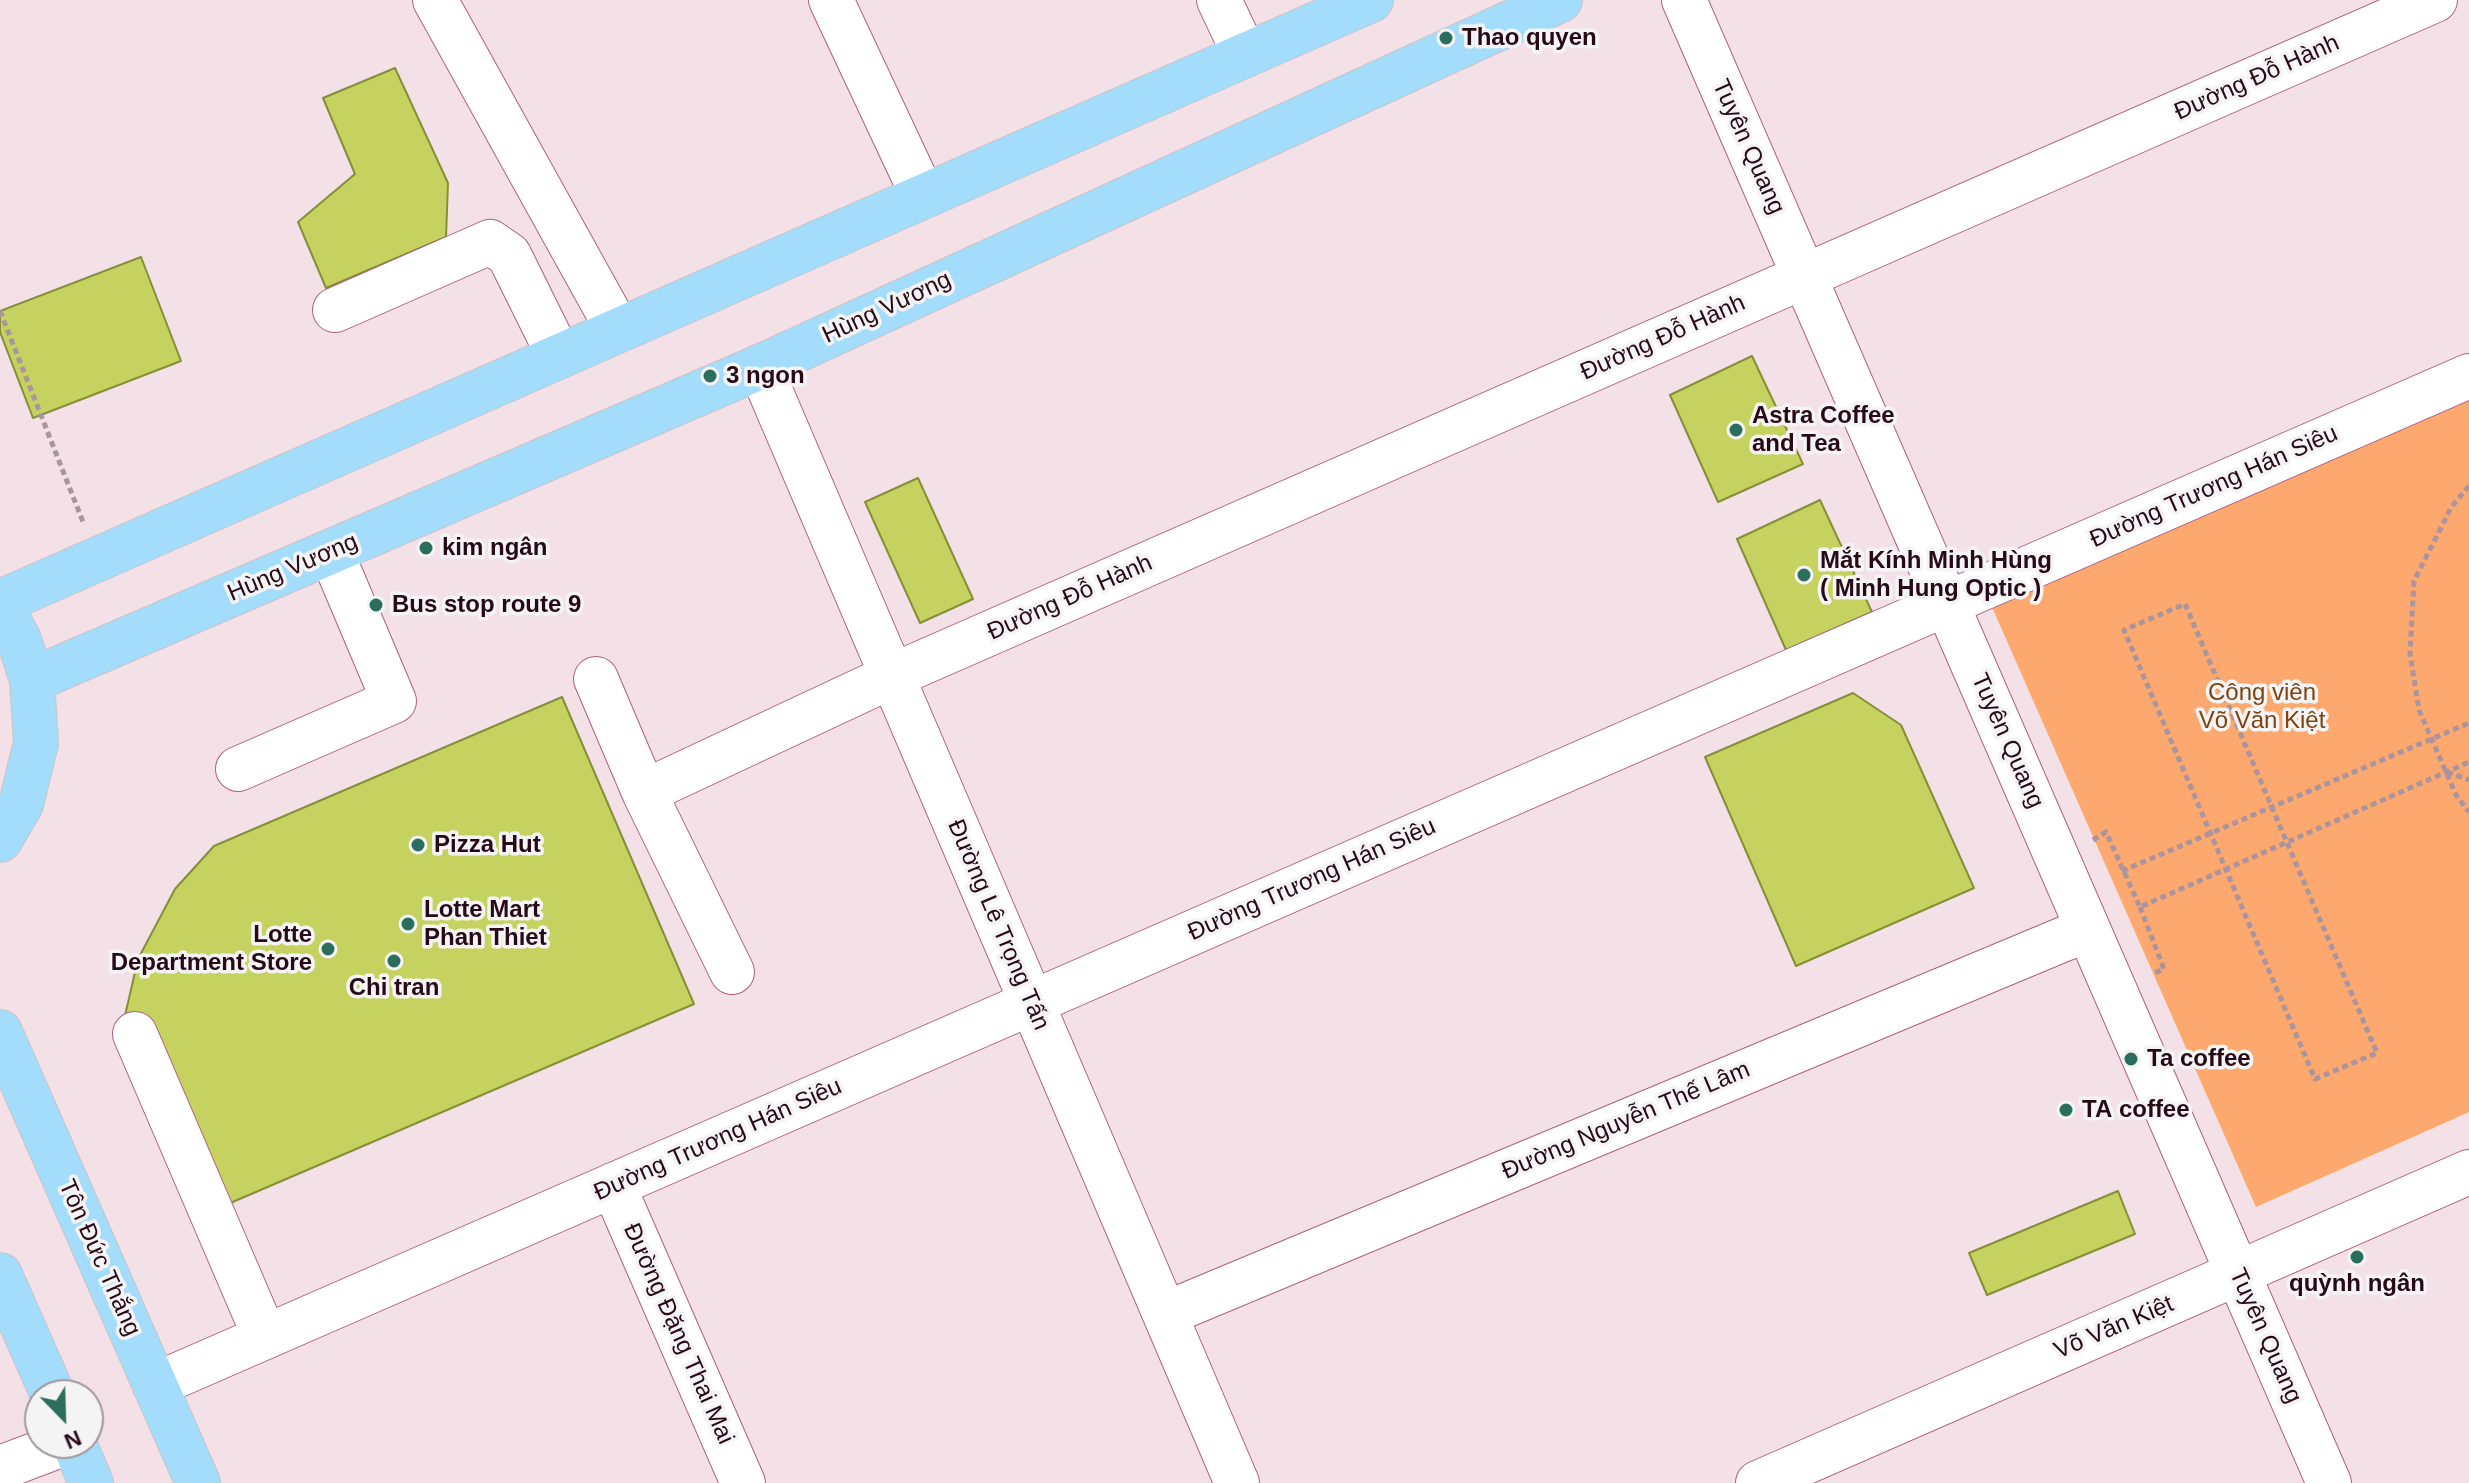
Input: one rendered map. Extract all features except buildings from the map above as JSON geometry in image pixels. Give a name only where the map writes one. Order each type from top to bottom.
[{"type":"main road","points":[[0,840],[21,804],[36,743],[32,680],[19,640],[0,603],[1371,0]]},
{"type":"main road","name":"Hùng Vương","points":[[32,680],[760,367],[1560,0]]},
{"type":"main road","name":"Tôn Đức Thắng","points":[[0,1032],[198,1483]]},
{"type":"main road","points":[[2,1287],[45,1379]]},
{"type":"main road","points":[[81,1459],[91,1483]]},
{"type":"street","points":[[435,0],[618,330]]},
{"type":"street","points":[[831,0],[923,196]]},
{"type":"street","points":[[1219,0],[1245,55]]},
{"type":"street","name":"Tuyên Quang","points":[[1684,0],[2329,1483]]},
{"type":"street","name":"Đường Đỗ Hành","points":[[644,792],[892,676],[2435,0]]},
{"type":"street","points":[[335,310],[490,242],[509,255],[559,356]]},
{"type":"street","name":"Đường Lê Trọng Tấn","points":[[760,367],[1237,1483]]},
{"type":"street","name":"Đường Trương Hán Siêu","points":[[155,1385],[2469,376]]},
{"type":"street","points":[[238,769],[394,701],[331,552]]},
{"type":"street","points":[[596,679],[644,792],[732,972]]},
{"type":"street","name":"Đường Nguyễn Thế Lâm","points":[[1165,1314],[2088,929]]},
{"type":"street","points":[[135,1034],[265,1337]]},
{"type":"street","name":"Võ Văn Kiệt","points":[[1758,1483],[2469,1172]]},
{"type":"street","name":"Đường Đặng Thai Mai","points":[[613,1185],[743,1483]]},
{"type":"street","points":[[0,1468],[24,1459]]},
{"type":"path","points":[[0,311],[97,558]]},
{"type":"path","points":[[2469,486],[2452,506],[2414,581],[2410,654],[2419,710],[2456,795],[2469,812]]},
{"type":"path","points":[[2185,604],[2377,1053],[2315,1079],[2210,833],[2124,630],[2185,604]]},
{"type":"path","points":[[2469,723],[2122,871],[2140,907],[2469,762]]},
{"type":"path","points":[[2446,772],[2469,780]]},
{"type":"green space","name":"Công viên Võ Văn Kiệt","points":[[2469,389],[2469,1112],[2256,1207],[1988,598]]},
{"type":"place","name":"Thao quyen","points":[[1446,38]]},
{"type":"place","name":"3 ngon","points":[[710,376]]},
{"type":"place","name":"Astra Coffee and Tea","points":[[1736,430]]},
{"type":"place","name":"kim ngân","points":[[426,548]]},
{"type":"place","name":"Mắt Kính Minh Hùng ( Minh Hung Optic )","points":[[1804,575]]},
{"type":"place","name":"Bus stop route 9","points":[[376,605]]},
{"type":"place","name":"Pizza Hut","points":[[418,845]]},
{"type":"place","name":"Lotte Mart Phan Thiet","points":[[408,924]]},
{"type":"place","name":"Lotte Department Store","points":[[328,949]]},
{"type":"place","name":"Chi tran","points":[[394,961]]},
{"type":"place","name":"Ta coffee","points":[[2131,1059]]},
{"type":"place","name":"TA coffee","points":[[2066,1110]]},
{"type":"place","name":"quỳnh ngân","points":[[2357,1257]]}]
